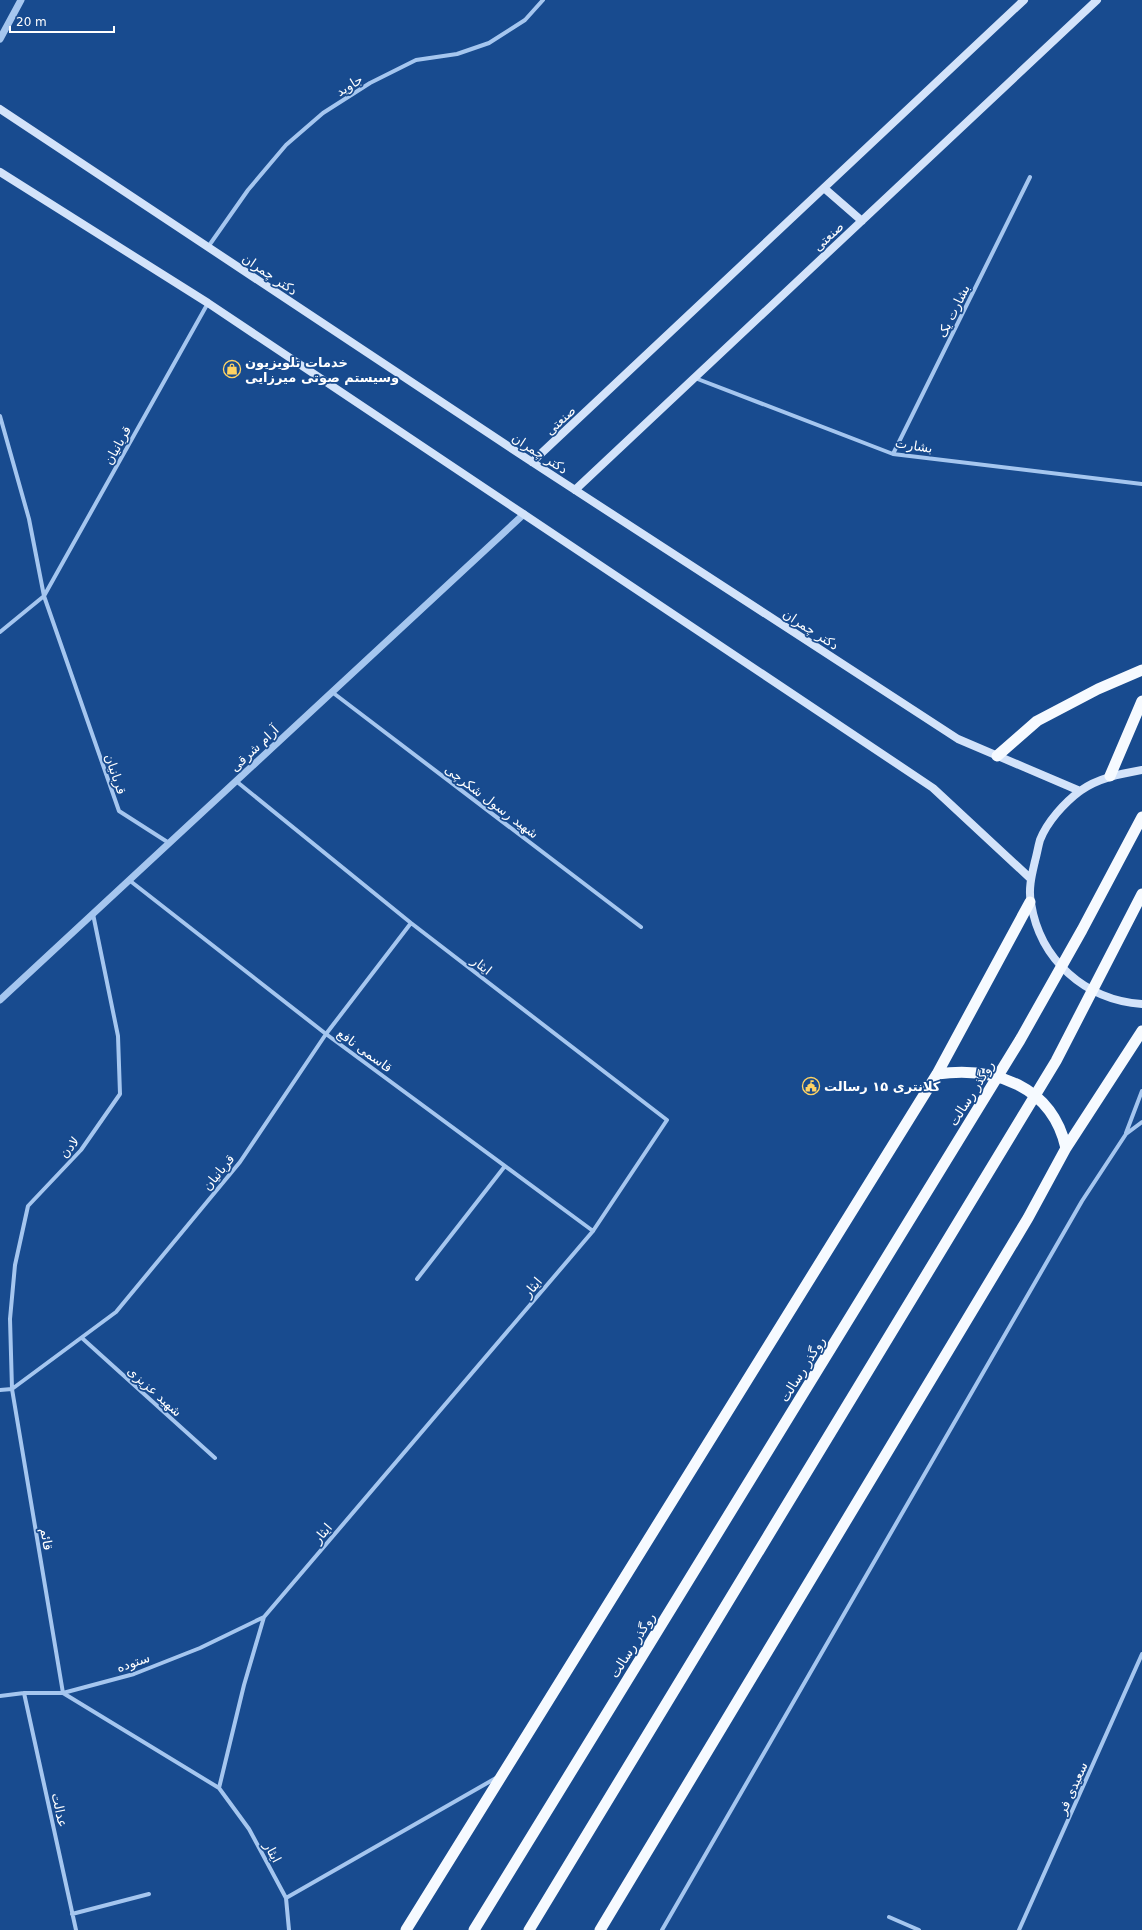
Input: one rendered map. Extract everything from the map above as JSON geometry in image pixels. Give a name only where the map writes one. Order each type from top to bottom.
[{"type":"highway","points":[[997,756],[1037,721],[1098,689],[1142,670]]},
{"type":"highway","points":[[1110,776],[1142,701]]},
{"type":"highway","name":"روگذر رسالت","points":[[474,1930],[1020,1040],[1082,930],[1142,817]]},
{"type":"highway","points":[[529,1930],[1056,1061],[1142,894]]},
{"type":"highway","points":[[406,1930],[938,1074],[1030,902]]},
{"type":"highway","points":[[600,1930],[1028,1218],[1066,1148],[1142,1031]]},
{"type":"highway","points":[[938,1074],[958,1071],[978,1072],[1004,1078],[1022,1085],[1038,1098],[1051,1114],[1063,1132],[1066,1148]]},
{"type":"main road","name":"صنعتی","points":[[532,462],[1024,0]]},
{"type":"main road","name":"صنعتی","points":[[575,490],[1097,0]]},
{"type":"main road","name":"دکتر چمران","points":[[0,109],[532,462],[958,739],[1080,791]]},
{"type":"main road","points":[[0,172],[208,303],[933,788],[1031,879]]},
{"type":"main road","points":[[824,188],[862,221]]},
{"type":"main road","points":[[1142,770],[1110,776],[1080,791],[1056,813],[1040,840],[1031,879],[1030,902],[1040,937],[1061,967],[1089,990],[1123,1002],[1142,1004]]},
{"type":"street","points":[[0,39],[21,0]]},
{"type":"street","name":"جاوید","points":[[208,247],[248,190],[286,145],[323,113],[370,83],[416,60],[457,54],[489,43],[525,20],[543,0]]},
{"type":"street","name":"بشارت یک","points":[[893,454],[1030,177]]},
{"type":"street","name":"قربانیان","points":[[0,632],[44,596],[208,303]]},
{"type":"street","name":"بشارت","points":[[695,378],[893,454],[1142,484]]},
{"type":"street","name":"قربانیان","points":[[0,416],[30,519],[44,596],[119,811],[169,843]]},
{"type":"street","name":"آرام شرقی","points":[[0,1000],[524,514]]},
{"type":"street","name":"شهید رسول شکرچی","points":[[332,692],[640,927]]},
{"type":"street","name":"ایثار","points":[[236,781],[411,923],[667,1120],[593,1231],[264,1616],[244,1685],[219,1788],[249,1829],[286,1898],[289,1930]]},
{"type":"street","name":"قاسمی نافع","points":[[129,880],[326,1034],[593,1231]]},
{"type":"street","name":"لادن","points":[[12,1389],[10,1319],[14,1266],[28,1206],[81,1150],[120,1094],[118,1036],[93,914]]},
{"type":"street","name":"قربانیان","points":[[12,1389],[116,1312],[240,1162],[326,1034],[411,923]]},
{"type":"street","points":[[662,1930],[1082,1201],[1126,1134],[1142,1091]]},
{"type":"street","points":[[1126,1134],[1142,1122]]},
{"type":"street","points":[[418,1279],[505,1166]]},
{"type":"street","name":"شهید عزیزی","points":[[82,1338],[215,1458]]},
{"type":"street","points":[[0,1390],[12,1389]]},
{"type":"street","name":"قائم","points":[[12,1389],[63,1693]]},
{"type":"street","name":"ستوده","points":[[0,1696],[24,1693],[63,1693],[134,1674],[200,1648],[264,1616]]},
{"type":"street","name":"سعیدی فر","points":[[1019,1930],[1142,1654]]},
{"type":"street","name":"عدالت","points":[[24,1693],[76,1930]]},
{"type":"street","points":[[63,1693],[219,1788]]},
{"type":"street","points":[[286,1898],[502,1775]]},
{"type":"street","points":[[72,1914],[149,1894]]},
{"type":"street","points":[[889,1917],[919,1930]]},
{"type":"place","name":"خدمات تلویزیون وسیستم صوتی میرزایی","points":[[232,369]]},
{"type":"place","name":"کلانتری ۱۵ رسالت","points":[[811,1086]]}]
